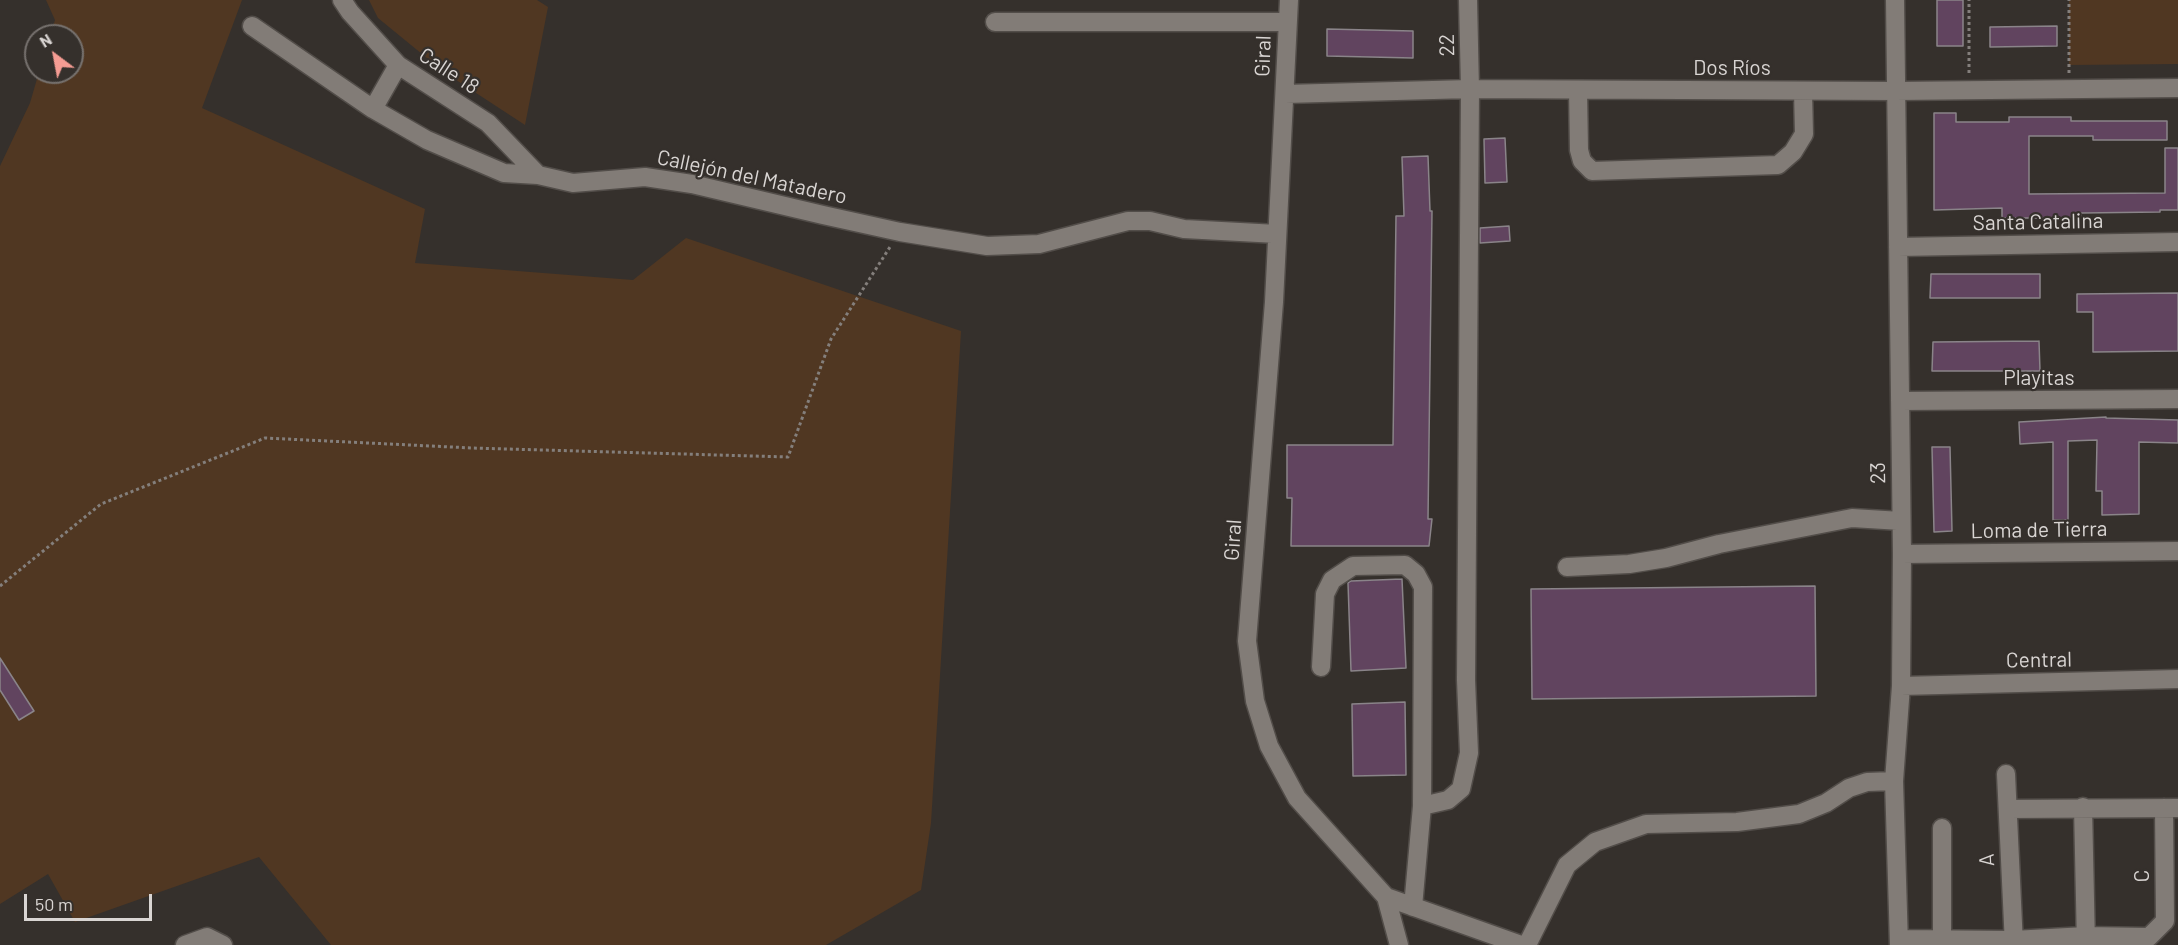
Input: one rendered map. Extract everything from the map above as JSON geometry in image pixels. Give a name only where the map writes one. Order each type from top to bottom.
[{"type":"street","name":"Calle 18","points":[[342,0],[398,65],[488,123],[538,175]]},
{"type":"street","name":"Giral","points":[[1289,0],[1274,302],[1247,640],[1255,701],[1269,746],[1297,798],[1386,897],[1521,945]]},
{"type":"street","name":"22","points":[[1422,806],[1448,800],[1461,789],[1469,753],[1466,680],[1470,89],[1468,0]]},
{"type":"street","name":"23","points":[[1895,0],[1902,554],[1901,686],[1894,781],[1899,942]]},
{"type":"street","points":[[995,22],[1287,22]]},
{"type":"street","name":"Callejón del Matadero","points":[[252,26],[373,109],[427,140],[504,173],[538,175],[573,183],[645,177],[692,183],[900,232],[987,246],[1039,244],[1128,221],[1149,222],[1184,229],[1277,234]]},
{"type":"street","points":[[373,109],[398,65]]},
{"type":"street","name":"Dos Ríos","points":[[1285,94],[1470,89],[1969,91],[2178,88]]},
{"type":"street","points":[[1578,90],[1579,150],[1582,160],[1592,171],[1778,165],[1793,152],[1803,134],[1803,91]]},
{"type":"street","name":"Santa Catalina","points":[[1898,247],[2178,242]]},
{"type":"street","name":"Playitas","points":[[1900,401],[2178,399]]},
{"type":"street","points":[[1567,567],[1629,564],[1666,558],[1719,544],[1852,518],[1901,521]]},
{"type":"street","name":"Loma de Tierra","points":[[1902,554],[2178,551]]},
{"type":"street","points":[[1321,667],[1325,594],[1332,580],[1353,566],[1405,565],[1416,574],[1423,587],[1422,806],[1413,907]]},
{"type":"street","name":"Central","points":[[1901,686],[2178,679]]},
{"type":"street","name":"A","points":[[2006,774],[2014,943]]},
{"type":"street","points":[[1527,945],[1567,865],[1595,842],[1646,824],[1737,822],[1799,814],[1826,803],[1849,788],[1867,782],[1894,781]]},
{"type":"street","points":[[1899,942],[2086,941],[2083,807]]},
{"type":"street","points":[[2008,809],[2171,808]]},
{"type":"street","name":"C","points":[[2086,941],[2149,938],[2165,921],[2171,808]]},
{"type":"street","points":[[1941,942],[1942,828]]},
{"type":"street","points":[[1386,897],[1399,945]]},
{"type":"street","points":[[185,945],[207,937],[223,945]]},
{"type":"path","points":[[1969,0],[1969,91]]},
{"type":"path","points":[[2068,90],[2069,0]]},
{"type":"path","points":[[0,586],[101,504],[265,438],[471,448],[788,457],[831,339],[900,232]]},
{"type":"shaded area","points":[[46,0],[242,0],[202,108],[425,209],[415,263],[633,280],[686,238],[961,331],[931,823],[921,890],[826,945],[331,945],[259,857],[75,922],[48,874],[0,904],[0,166],[30,103],[36,84],[84,84],[84,24],[54,24],[55,20]]},
{"type":"shaded area","points":[[369,0],[537,0],[548,7],[525,125],[444,72],[378,18]]},
{"type":"shaded area","points":[[2069,0],[2178,0],[2178,64],[2069,65]]},
{"type":"building","points":[[1937,0],[1963,0],[1963,46],[1937,46]]},
{"type":"building","points":[[2057,26],[2057,46],[1990,47],[1990,27]]},
{"type":"building","points":[[1327,29],[1413,31],[1413,58],[1327,56]]},
{"type":"building","points":[[1934,113],[1956,113],[1956,122],[2009,122],[2009,117],[2071,117],[2071,121],[2167,121],[2167,140],[2093,140],[2093,136],[2029,136],[2029,194],[2165,193],[2165,148],[2178,148],[2178,210],[2081,213],[2081,218],[2002,218],[2002,208],[1934,210]]},
{"type":"building","points":[[1505,138],[1507,182],[1485,183],[1484,139]]},
{"type":"building","points":[[1428,156],[1430,211],[1432,211],[1428,519],[1432,519],[1429,546],[1291,546],[1292,498],[1287,498],[1287,445],[1393,445],[1396,216],[1404,216],[1402,157]]},
{"type":"building","points":[[1509,226],[1510,241],[1480,243],[1480,228]]},
{"type":"building","points":[[1931,274],[2040,274],[2040,298],[1930,298]]},
{"type":"building","points":[[2178,293],[2178,351],[2093,352],[2093,312],[2077,312],[2077,294]]},
{"type":"building","points":[[2039,341],[2040,371],[1932,371],[1933,342]]},
{"type":"building","points":[[2106,417],[2178,420],[2178,443],[2139,442],[2139,514],[2102,515],[2102,491],[2096,491],[2097,440],[2068,441],[2068,520],[2053,520],[2053,442],[2020,444],[2019,422]]},
{"type":"building","points":[[1932,447],[1950,447],[1952,531],[1934,532]]},
{"type":"building","points":[[1402,579],[1406,668],[1351,671],[1348,583]]},
{"type":"building","points":[[1815,586],[1816,696],[1532,699],[1531,589]]},
{"type":"building","points":[[0,658],[34,711],[19,720],[0,690]]},
{"type":"building","points":[[1405,702],[1406,775],[1353,776],[1352,704]]}]
